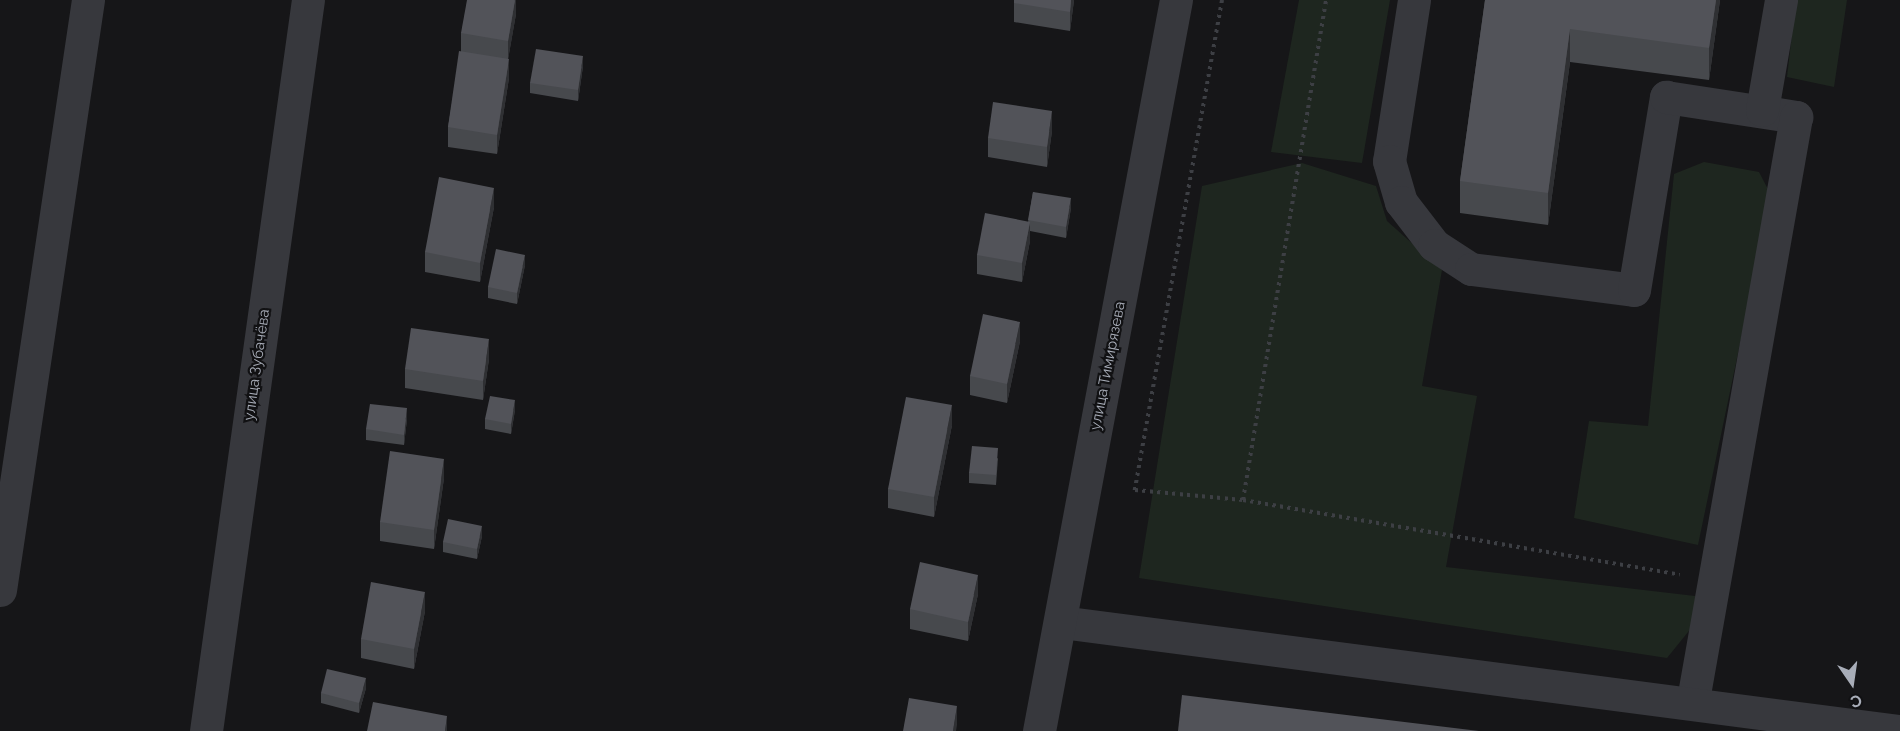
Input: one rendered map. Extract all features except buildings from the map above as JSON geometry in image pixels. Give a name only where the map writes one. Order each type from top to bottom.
[{"type":"street","points":[[0,590],[88,0]]},
{"type":"street","name":"улица Зубачёва","points":[[206,731],[308,0]]},
{"type":"street","name":"улица Тимирязева","points":[[1039,731],[1176,0]]},
{"type":"street","points":[[1414,0],[1389,161],[1401,202],[1434,245],[1471,269],[1634,290],[1666,97],[1796,117],[1713,581],[1712,712]]},
{"type":"street","points":[[1762,110],[1781,0]]},
{"type":"street","points":[[1061,622],[1712,712],[1898,731]]},
{"type":"path","points":[[1222,0],[1135,490],[1244,500],[1713,581]]},
{"type":"path","points":[[1244,500],[1326,0]]},
{"type":"shaded area","points":[[1299,0],[1390,0],[1362,163],[1271,152]]},
{"type":"shaded area","points":[[1796,0],[1847,0],[1834,87],[1787,77]]},
{"type":"shaded area","points":[[1704,162],[1759,172],[1771,195],[1698,545],[1574,518],[1589,421],[1648,426],[1674,174]]},
{"type":"shaded area","points":[[1302,163],[1376,186],[1387,221],[1442,270],[1422,386],[1477,396],[1446,567],[1695,596],[1697,621],[1667,658],[1139,578],[1202,186]]}]
